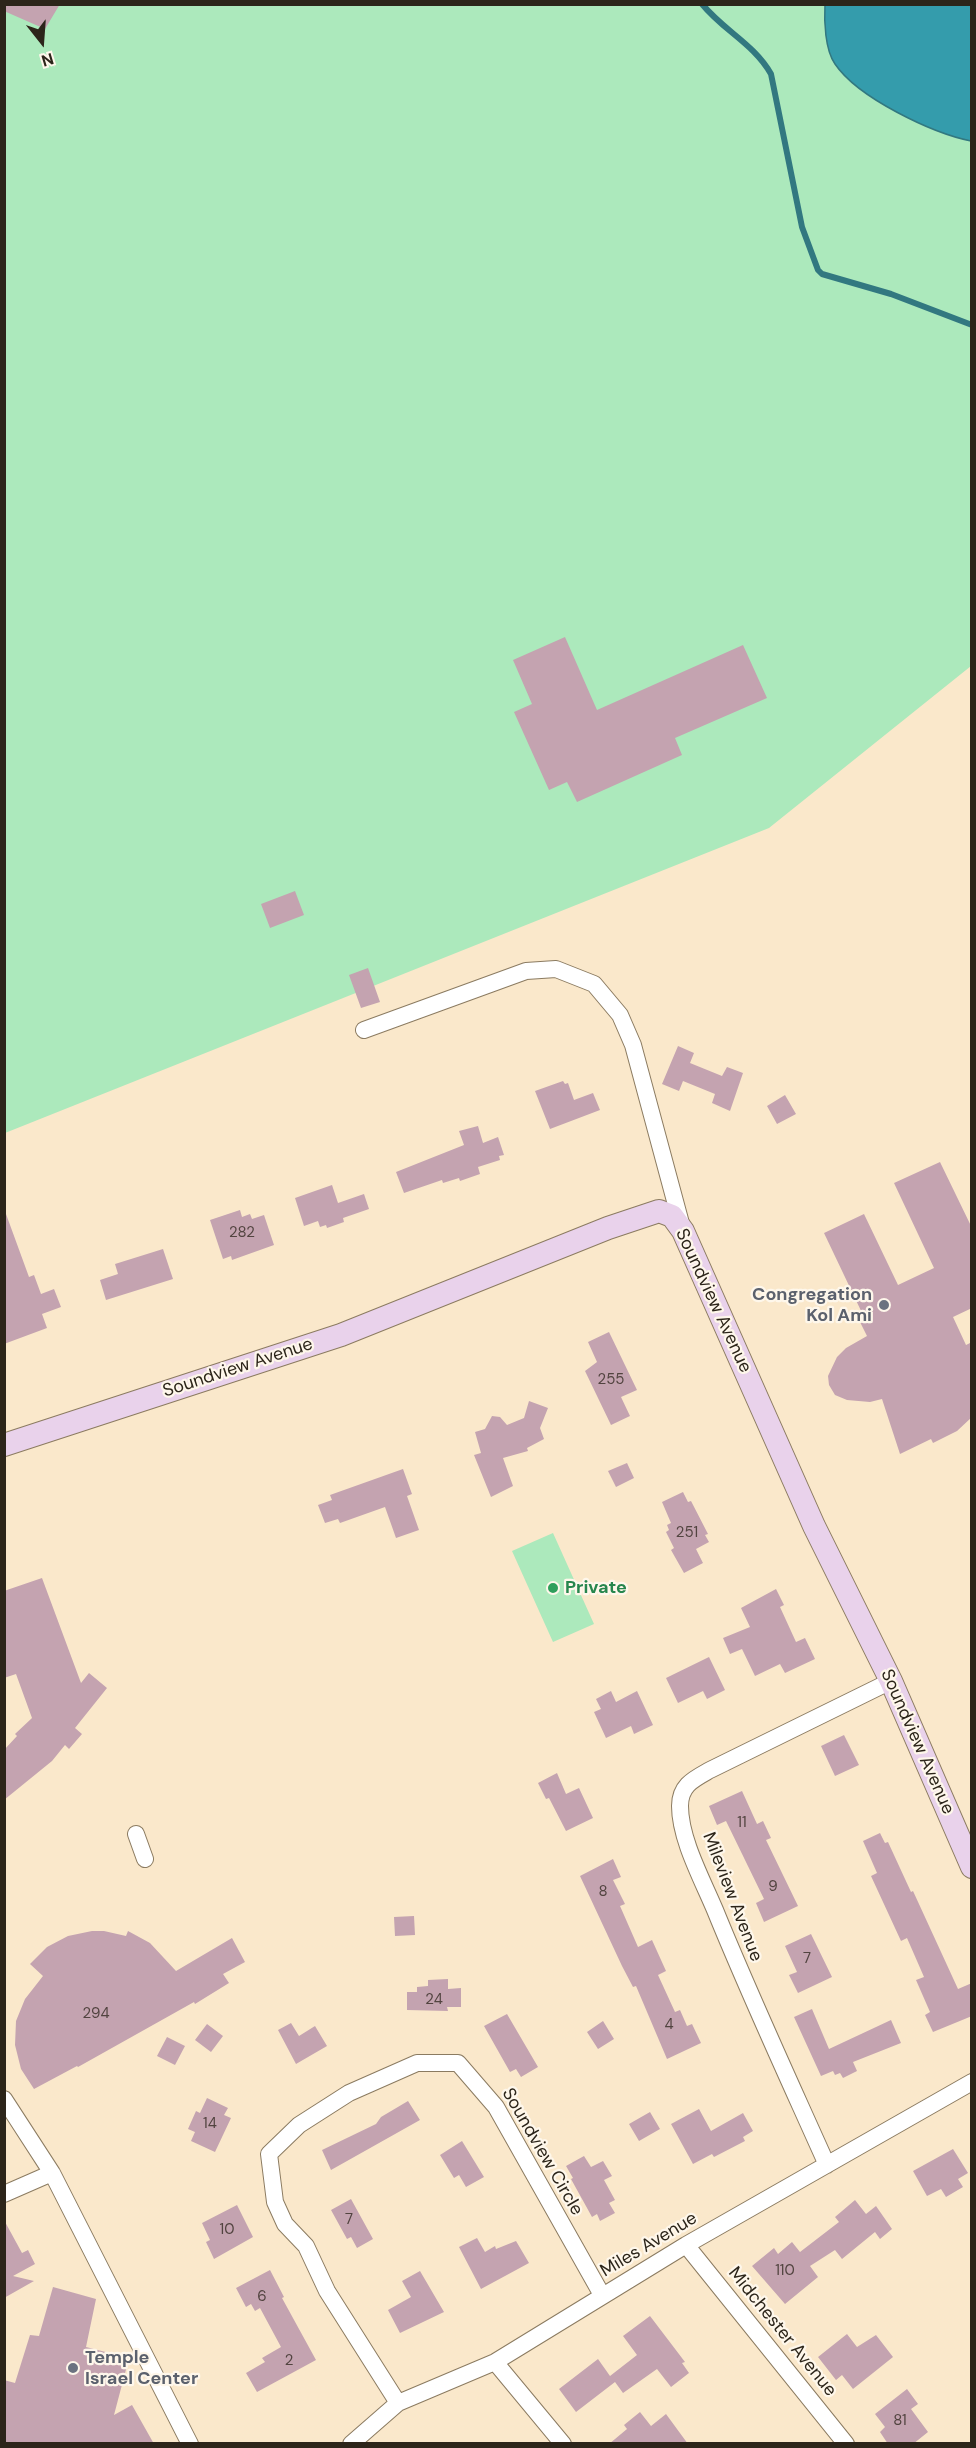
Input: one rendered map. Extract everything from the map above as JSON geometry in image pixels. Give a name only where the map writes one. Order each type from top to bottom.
[{"type":"street","points":[[364,1030],[526,971],[556,969],[594,984],[620,1015],[633,1045],[683,1231]]},
{"type":"street","name":"Soundview Avenue","points":[[4,1445],[341,1335],[608,1228],[659,1211],[672,1216],[683,1231],[814,1526],[891,1681],[972,1868]]},
{"type":"street","name":"Mileview Avenue","points":[[827,2165],[750,1995],[696,1866],[687,1844],[680,1806],[682,1792],[687,1783],[891,1681]]},
{"type":"street","points":[[136,1834],[145,1858]]},
{"type":"street","name":"Soundview Circle","points":[[398,2403],[327,2291],[306,2246],[285,2224],[275,2202],[269,2154],[299,2125],[349,2093],[417,2063],[458,2063],[496,2107],[602,2295]]},
{"type":"street","name":"Miles Avenue","points":[[351,2444],[398,2403],[495,2362],[686,2245],[972,2082]]},
{"type":"street","points":[[4,2099],[52,2173],[190,2444]]},
{"type":"street","points":[[4,2194],[52,2173]]},
{"type":"street","name":"Midchester Avenue","points":[[686,2245],[846,2444]]},
{"type":"street","points":[[495,2362],[563,2444]]},
{"type":"green space","points":[[5,5],[971,5],[971,666],[769,828],[5,1133]]},
{"type":"green space","name":"Private","points":[[553,1533],[594,1624],[553,1642],[512,1551]]},
{"type":"water","points":[[825,4],[971,5],[971,141],[937,130],[897,112],[860,89],[846,77],[835,64],[829,51],[825,27]]},
{"type":"building","points":[[4,4],[60,4],[45,29],[4,11]]},
{"type":"building","points":[[565,637],[597,710],[743,645],[767,698],[675,738],[682,755],[577,802],[567,782],[549,790],[514,712],[532,704],[513,660]]},
{"type":"building","points":[[295,891],[304,915],[270,928],[261,904]]},
{"type":"building","points":[[368,968],[380,1002],[361,1008],[349,975]]},
{"type":"building","points":[[678,1046],[694,1053],[690,1063],[722,1076],[727,1067],[743,1073],[730,1111],[712,1103],[715,1094],[683,1081],[679,1091],[662,1084]]},
{"type":"building","points":[[563,1081],[565,1084],[568,1083],[574,1100],[593,1093],[600,1110],[550,1129],[535,1091]]},
{"type":"building","points":[[785,1095],[796,1114],[777,1124],[767,1106]]},
{"type":"building","points":[[478,1126],[483,1143],[498,1137],[504,1155],[499,1156],[500,1160],[478,1167],[480,1174],[460,1181],[459,1178],[443,1183],[442,1180],[404,1193],[396,1172],[464,1145],[459,1131]]},
{"type":"building","points":[[940,1162],[972,1228],[972,1308],[953,1317],[966,1345],[972,1342],[972,1417],[957,1431],[933,1443],[931,1439],[900,1454],[882,1399],[870,1402],[847,1400],[835,1395],[829,1385],[828,1376],[837,1357],[846,1348],[867,1336],[858,1318],[863,1315],[824,1233],[864,1214],[898,1285],[934,1268],[894,1183]]},
{"type":"building","points":[[332,1185],[338,1203],[364,1194],[369,1209],[343,1218],[344,1222],[327,1228],[326,1225],[320,1227],[318,1221],[304,1226],[295,1198]]},
{"type":"building","points":[[240,1210],[242,1217],[250,1214],[252,1219],[264,1215],[274,1245],[232,1260],[231,1256],[223,1259],[210,1220]]},
{"type":"building","points":[[6,1214],[29,1277],[34,1275],[41,1294],[54,1289],[61,1307],[42,1314],[47,1328],[4,1344],[4,1215]]},
{"type":"building","points":[[163,1249],[173,1279],[106,1300],[100,1280],[118,1274],[115,1264]]},
{"type":"building","points":[[609,1332],[637,1390],[621,1397],[630,1416],[611,1425],[585,1371],[597,1362],[588,1342]]},
{"type":"building","points":[[529,1401],[548,1408],[540,1428],[544,1439],[527,1448],[528,1451],[503,1458],[513,1486],[491,1497],[474,1455],[481,1453],[475,1432],[485,1429],[492,1416],[500,1417],[507,1425],[524,1418]]},
{"type":"building","points":[[627,1463],[634,1478],[616,1487],[608,1471]]},
{"type":"building","points":[[403,1469],[412,1494],[407,1496],[419,1530],[396,1538],[385,1507],[340,1523],[338,1519],[325,1523],[318,1505],[332,1500],[330,1495]]},
{"type":"building","points":[[683,1492],[688,1502],[691,1501],[708,1534],[705,1535],[709,1542],[696,1549],[703,1563],[684,1573],[671,1550],[674,1548],[666,1532],[669,1530],[667,1525],[671,1523],[662,1502]]},
{"type":"building","points":[[42,1578],[81,1683],[89,1673],[107,1688],[75,1728],[82,1734],[69,1749],[65,1745],[52,1761],[4,1800],[4,1750],[17,1736],[15,1734],[32,1718],[16,1674],[4,1678],[4,1591]]},
{"type":"building","points":[[776,1589],[784,1605],[780,1607],[796,1642],[805,1638],[815,1659],[785,1673],[780,1664],[755,1676],[742,1649],[730,1654],[723,1638],[750,1627],[741,1608]]},
{"type":"building","points":[[709,1657],[725,1690],[707,1699],[703,1691],[678,1703],[666,1678]]},
{"type":"building","points":[[611,1691],[616,1702],[637,1691],[653,1725],[634,1734],[631,1726],[606,1738],[594,1712],[601,1709],[596,1699]]},
{"type":"building","points":[[844,1735],[859,1765],[835,1776],[821,1746]]},
{"type":"building","points":[[557,1773],[566,1794],[579,1788],[593,1818],[566,1831],[549,1798],[546,1799],[538,1783]]},
{"type":"building","points":[[742,1791],[757,1824],[763,1821],[771,1838],[766,1840],[798,1906],[764,1922],[756,1903],[764,1899],[726,1821],[717,1825],[709,1806]]},
{"type":"building","points":[[880,1833],[885,1843],[888,1842],[911,1892],[913,1891],[958,1989],[972,1983],[972,2016],[933,2032],[925,2015],[930,2012],[916,1980],[924,1977],[907,1938],[901,1941],[871,1876],[877,1873],[863,1841]]},
{"type":"building","points":[[613,1859],[621,1877],[613,1880],[625,1904],[620,1906],[638,1947],[652,1940],[666,1971],[658,1975],[675,2012],[680,2010],[687,2026],[692,2024],[701,2043],[667,2059],[636,1986],[633,1987],[622,1966],[580,1876]]},
{"type":"building","points":[[414,1916],[415,1935],[395,1936],[394,1917]]},
{"type":"building","points":[[92,1931],[126,1936],[128,1931],[150,1943],[176,1971],[232,1938],[245,1962],[223,1974],[229,1983],[195,2004],[194,2002],[34,2089],[21,2069],[15,2045],[16,2021],[25,1999],[43,1976],[30,1964],[47,1947],[68,1936]]},
{"type":"building","points":[[811,1934],[832,1977],[798,1993],[789,1975],[797,1972],[785,1946]]},
{"type":"building","points":[[448,1979],[448,1989],[461,1988],[461,2007],[447,2007],[448,2011],[407,2010],[407,1992],[417,1992],[417,1987],[428,1986],[428,1980]]},
{"type":"building","points":[[812,2009],[829,2049],[891,2020],[901,2043],[853,2062],[857,2071],[843,2078],[840,2073],[835,2075],[833,2071],[821,2076],[794,2017]]},
{"type":"building","points":[[507,2014],[538,2067],[521,2077],[516,2069],[510,2072],[484,2026]]},
{"type":"building","points":[[603,2021],[614,2039],[598,2049],[587,2032]]},
{"type":"building","points":[[291,2023],[299,2036],[315,2026],[327,2046],[296,2064],[278,2030]]},
{"type":"building","points":[[207,2024],[223,2036],[211,2052],[195,2040]]},
{"type":"building","points":[[167,2037],[185,2046],[175,2065],[157,2056]]},
{"type":"building","points":[[207,2098],[228,2108],[224,2115],[231,2118],[215,2152],[191,2141],[195,2132],[188,2129],[196,2111],[200,2113]]},
{"type":"building","points":[[408,2101],[420,2120],[331,2170],[322,2150],[376,2124],[381,2117]]},
{"type":"building","points":[[699,2109],[711,2131],[743,2113],[753,2131],[743,2137],[745,2141],[714,2157],[712,2154],[693,2164],[671,2124]]},
{"type":"building","points":[[650,2112],[660,2129],[639,2141],[629,2124]]},
{"type":"building","points":[[462,2141],[484,2177],[466,2187],[459,2175],[454,2178],[440,2155]]},
{"type":"building","points":[[953,2149],[968,2173],[958,2179],[963,2187],[946,2197],[941,2189],[927,2196],[913,2171]]},
{"type":"building","points":[[584,2156],[591,2167],[603,2161],[612,2176],[604,2180],[615,2200],[609,2203],[615,2213],[600,2221],[597,2214],[592,2217],[566,2166]]},
{"type":"building","points":[[351,2199],[373,2239],[357,2248],[351,2237],[347,2239],[331,2210]]},
{"type":"building","points":[[855,2200],[866,2214],[876,2206],[892,2229],[880,2239],[875,2232],[842,2259],[835,2250],[810,2266],[818,2277],[785,2304],[752,2266],[774,2248],[778,2254],[792,2242],[800,2252],[839,2222],[835,2217]]},
{"type":"building","points":[[237,2205],[253,2237],[214,2259],[206,2242],[210,2240],[202,2223]]},
{"type":"building","points":[[4,2220],[22,2253],[28,2250],[35,2264],[13,2276],[34,2281],[4,2298]]},
{"type":"building","points":[[477,2238],[485,2252],[495,2246],[496,2249],[516,2241],[529,2263],[481,2289],[459,2247]]},
{"type":"building","points":[[270,2270],[284,2297],[282,2298],[316,2360],[257,2392],[246,2373],[265,2362],[262,2358],[281,2347],[260,2308],[255,2311],[251,2304],[246,2307],[236,2288]]},
{"type":"building","points":[[420,2271],[444,2312],[400,2333],[388,2310],[411,2297],[402,2281]]},
{"type":"building","name":"Temple Israel Center","points":[[53,2287],[96,2299],[86,2347],[129,2358],[114,2415],[132,2405],[154,2444],[4,2444],[4,2380],[15,2383],[30,2335],[39,2336]]},
{"type":"building","points":[[650,2316],[685,2362],[682,2363],[689,2373],[671,2387],[657,2369],[623,2393],[615,2382],[576,2412],[559,2389],[598,2359],[610,2376],[637,2355],[623,2336]]},
{"type":"building","points":[[847,2334],[857,2347],[876,2335],[893,2357],[853,2389],[842,2375],[836,2380],[818,2357]]},
{"type":"building","points":[[907,2389],[918,2404],[911,2409],[928,2432],[913,2444],[888,2444],[880,2432],[885,2427],[875,2414]]},
{"type":"building","points":[[640,2412],[651,2426],[666,2414],[688,2444],[609,2444],[627,2429],[624,2425]]},
{"type":"waterway","points":[[702,4],[756,54],[771,74],[802,227],[818,270],[822,274],[891,294],[972,325]]},
{"type":"place","name":"Congregation Kol Ami","points":[[884,1305]]},
{"type":"place","name":"Private","points":[[553,1588]]},
{"type":"place","name":"Temple Israel Center","points":[[73,2368]]}]
